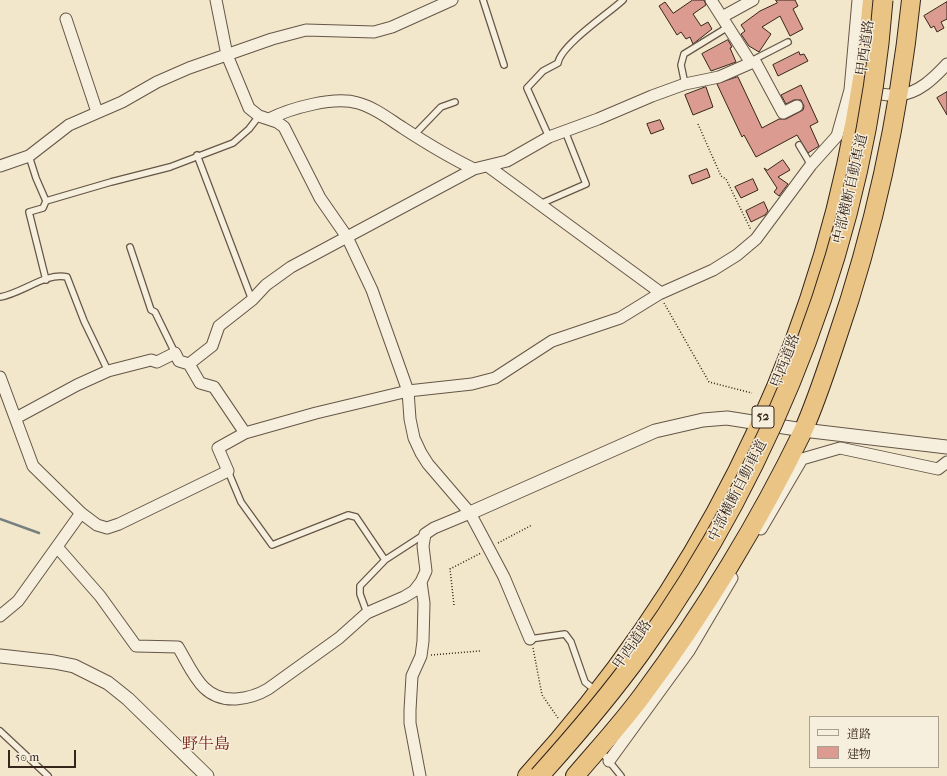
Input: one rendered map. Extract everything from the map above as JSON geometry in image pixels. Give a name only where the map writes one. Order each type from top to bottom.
[{"type":"highway","name":"甲西道路","points":[[527,776],[598,692],[644,630],[696,549],[730,487],[761,423],[801,324],[825,250],[846,173],[855,91],[872,0]]},
{"type":"highway","name":"中部横断自動車道","points":[[539,776],[606,699],[642,651],[706,552],[763,443],[806,341],[841,232],[867,120],[876,63],[883,0]]},
{"type":"highway","points":[[574,776],[604,754],[643,694],[684,637],[735,555],[803,430],[838,336],[862,260],[890,141],[898,95],[910,0]]},
{"type":"street","points":[[216,0],[226,55],[249,108],[284,127],[320,198],[347,237],[372,290],[408,391],[410,419],[414,438],[428,464],[470,513],[504,578],[530,639]]},
{"type":"street","points":[[0,166],[29,156],[69,125],[122,102],[157,82],[226,55],[306,30],[374,32],[392,27],[452,0]]},
{"type":"street","points":[[711,0],[751,62],[756,63],[783,113],[797,106]]},
{"type":"street","points":[[722,17],[753,0]]},
{"type":"street","points":[[0,377],[33,466],[81,513],[97,525],[107,528],[228,471],[218,448],[245,434],[316,413],[408,391],[472,384],[495,378],[552,341],[620,318],[660,293],[713,270],[756,239],[811,165],[837,136],[855,91],[858,0]]},
{"type":"street","points":[[66,19],[97,112]]},
{"type":"street","points":[[189,364],[212,346],[219,326],[252,300],[266,285],[291,267],[474,169],[489,167],[507,161],[549,136],[685,84],[719,78],[751,62]]},
{"type":"street","points":[[855,91],[898,95],[915,90],[930,82],[947,64]]},
{"type":"street","points":[[264,117],[308,106],[345,101],[358,103],[375,110],[414,135],[474,169]]},
{"type":"street","points":[[489,167],[660,293]]},
{"type":"street","points":[[16,418],[77,385],[108,371],[151,360],[157,362],[175,353],[179,361],[189,364],[200,383],[214,387],[245,434]]},
{"type":"street","points":[[57,547],[100,596],[136,646],[178,647],[199,683],[217,698],[241,698],[259,694],[268,689],[339,638],[367,612],[404,597],[414,591],[421,582],[426,571],[423,546],[425,534],[434,528],[655,431],[681,424],[709,419],[727,418],[803,430],[947,447]]},
{"type":"street","points":[[604,754],[689,651],[802,460],[840,448],[938,469],[947,462]]},
{"type":"street","points":[[0,616],[18,601],[81,513]]},
{"type":"street","points":[[420,776],[410,723],[410,710],[412,676],[421,656],[424,603],[421,582]]},
{"type":"street","points":[[0,656],[54,662],[74,666],[108,683],[128,699],[207,776]]},
{"type":"lane","points":[[483,0],[504,65]]},
{"type":"lane","points":[[549,136],[527,88],[543,71],[558,63],[559,56],[568,45],[623,0]]},
{"type":"lane","points":[[685,84],[681,65],[684,54],[728,27]]},
{"type":"lane","points":[[751,62],[788,42]]},
{"type":"lane","points":[[414,135],[441,107],[454,102]]},
{"type":"lane","points":[[46,201],[170,166],[233,143],[264,117]]},
{"type":"lane","points":[[540,204],[586,184],[564,131]]},
{"type":"lane","points":[[799,145],[811,165]]},
{"type":"lane","points":[[29,156],[36,178],[46,201],[43,208],[29,212],[46,280]]},
{"type":"lane","points":[[197,156],[252,300]]},
{"type":"lane","points":[[130,247],[151,310],[156,312],[175,353]]},
{"type":"lane","points":[[0,297],[18,292],[36,282],[62,276],[67,277],[84,321],[108,371]]},
{"type":"lane","points":[[228,471],[242,502],[272,545],[348,515],[356,517],[385,560]]},
{"type":"lane","points":[[367,612],[360,594],[360,586],[385,560],[425,534]]},
{"type":"lane","points":[[530,639],[565,634],[571,642],[585,682],[598,692]]},
{"type":"lane","points":[[0,731],[45,775]]},
{"type":"lane","points":[[604,754],[621,776]]},
{"type":"path","points":[[698,124],[721,176],[726,179],[756,239]]},
{"type":"path","points":[[660,293],[709,382],[752,393]]},
{"type":"path","points":[[454,605],[450,570],[532,525]]},
{"type":"path","points":[[530,639],[542,695],[555,716],[569,727]]},
{"type":"path","points":[[421,656],[480,651]]},
{"type":"building","points":[[693,0],[704,0],[706,5],[693,14],[701,26],[708,22],[712,29],[693,44],[690,37],[686,39],[681,32],[677,35],[659,6],[665,2],[673,13]]},
{"type":"building","points":[[776,0],[795,0],[798,6],[793,9],[803,29],[790,36],[780,16],[762,27],[771,34],[759,52],[749,46],[741,34],[745,31],[741,25],[760,11],[777,3]]},
{"type":"building","points":[[947,2],[947,19],[941,22],[944,28],[937,32],[934,26],[931,28],[924,16]]},
{"type":"building","points":[[728,40],[732,47],[730,48],[736,62],[711,71],[702,54]]},
{"type":"building","points":[[799,52],[800,55],[804,54],[808,61],[778,76],[773,65]]},
{"type":"building","points":[[738,77],[762,128],[779,119],[786,119],[803,110],[804,106],[801,100],[794,100],[786,104],[781,95],[801,85],[818,122],[810,126],[819,146],[808,153],[797,135],[756,157],[744,135],[742,137],[717,84]]},
{"type":"building","points":[[706,87],[713,107],[693,115],[685,95]]},
{"type":"building","points":[[947,92],[947,115],[937,98]]},
{"type":"building","points":[[660,120],[664,129],[651,134],[647,124]]},
{"type":"building","points":[[783,160],[790,170],[778,177],[788,184],[779,196],[774,192],[777,188],[764,168],[767,170]]},
{"type":"building","points":[[707,169],[710,177],[692,184],[689,176]]},
{"type":"building","points":[[753,179],[758,190],[741,198],[735,187]]},
{"type":"building","points":[[764,202],[768,211],[765,215],[751,222],[746,211]]},
{"type":"waterway","points":[[0,519],[39,533]]},
{"type":"district","name":"野牛島","points":[[206,745]]}]
